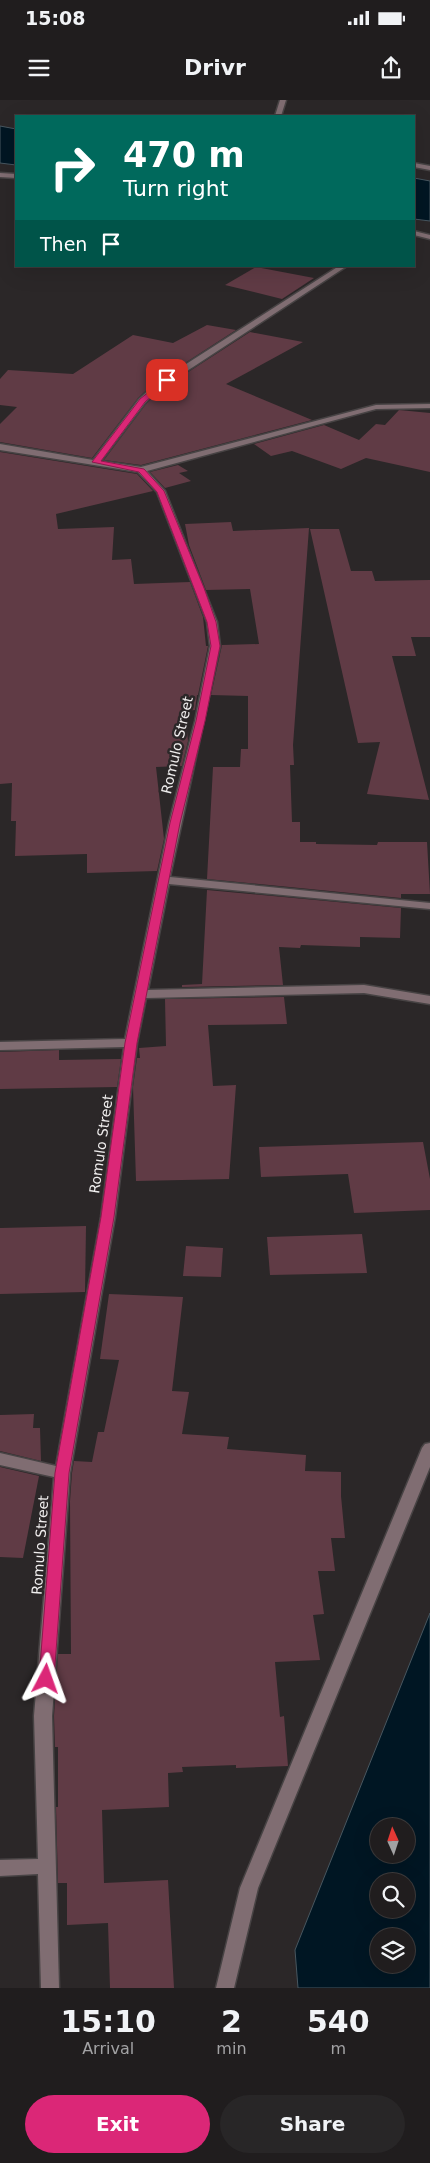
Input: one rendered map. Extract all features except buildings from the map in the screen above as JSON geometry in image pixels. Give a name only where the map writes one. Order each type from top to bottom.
[{"type":"street","points":[[278,115],[283,100]]},
{"type":"street","points":[[415,165],[430,168]]},
{"type":"street","points":[[0,174],[15,176]]},
{"type":"street","points":[[415,233],[430,237]]},
{"type":"street","points":[[96,462],[142,401],[158,386],[342,267]]},
{"type":"street","points":[[0,447],[141,470],[376,407],[430,406]]},
{"type":"street","name":"Romulo Street","points":[[50,1988],[43,1716],[62,1473],[108,1217],[131,1043],[164,880],[216,646],[209,614],[160,491],[141,470]]},
{"type":"street","points":[[164,880],[430,906]]},
{"type":"street","points":[[141,994],[364,989],[430,1000]]},
{"type":"street","points":[[0,1046],[131,1043]]},
{"type":"street","points":[[225,1988],[249,1888],[430,1448]]},
{"type":"street","points":[[0,1459],[62,1473]]},
{"type":"street","points":[[0,1868],[47,1866]]},
{"type":"water","points":[[0,126],[15,129],[15,165],[0,163]]},
{"type":"water","points":[[415,178],[430,181],[430,221],[415,219]]},
{"type":"water","points":[[430,1613],[430,1988],[298,1988],[295,1950]]},
{"type":"route","points":[[46,1679],[62,1473],[108,1217],[131,1043],[175,823],[216,646],[212,622],[200,588],[160,491],[141,470],[96,462],[142,401],[167,380]]}]
